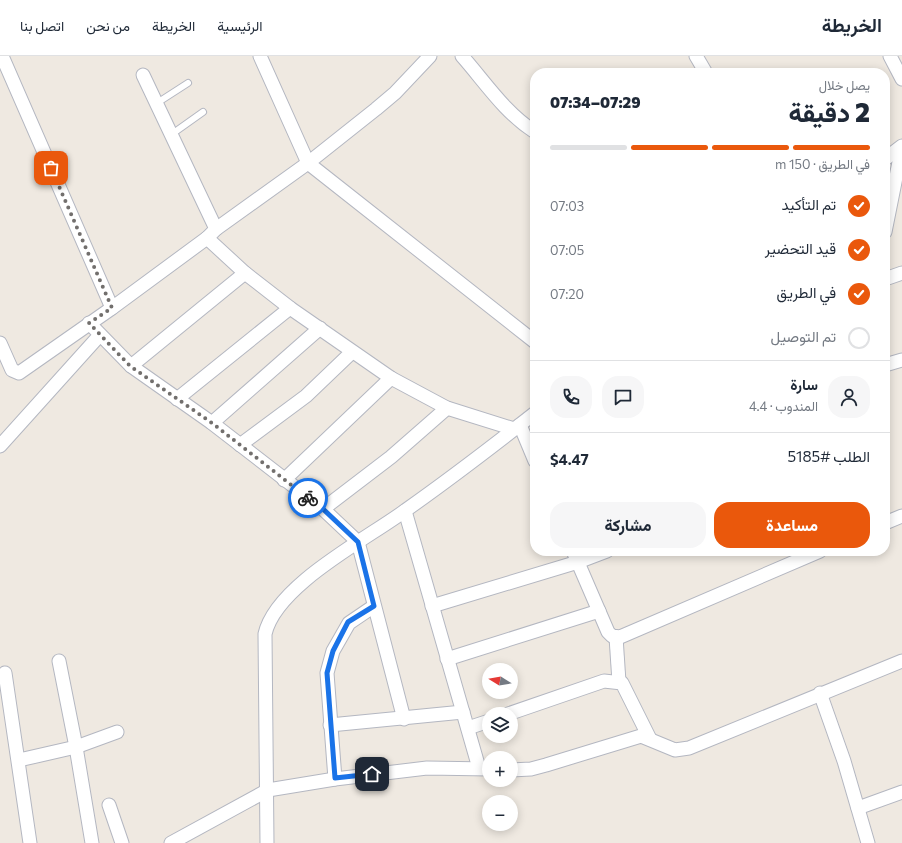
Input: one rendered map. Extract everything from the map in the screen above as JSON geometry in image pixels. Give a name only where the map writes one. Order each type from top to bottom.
[{"type":"street","points":[[2,56],[112,308]]},
{"type":"street","points":[[260,56],[308,163],[530,338]]},
{"type":"street","points":[[0,343],[12,370],[19,373],[112,308],[308,163],[390,97],[430,56]]},
{"type":"street","points":[[462,56],[511,113],[521,123],[530,129]]},
{"type":"street","points":[[696,56],[703,68]]},
{"type":"street","points":[[890,56],[902,79]]},
{"type":"street","points":[[143,75],[172,134],[211,234],[245,273],[290,308],[391,378],[447,408],[517,427],[530,452]]},
{"type":"street","points":[[890,155],[902,147]]},
{"type":"street","points":[[890,207],[902,147]]},
{"type":"street","points":[[130,366],[245,273]]},
{"type":"street","points":[[890,277],[902,273]]},
{"type":"street","points":[[177,399],[290,308]]},
{"type":"street","points":[[89,323],[99,336],[130,366],[212,423],[323,509],[358,542],[404,719]]},
{"type":"street","points":[[212,423],[320,328]]},
{"type":"street","points":[[0,446],[99,336]]},
{"type":"street","points":[[240,445],[306,396],[352,352]]},
{"type":"street","points":[[890,363],[902,360]]},
{"type":"street","points":[[284,480],[391,378]]},
{"type":"street","points":[[323,509],[391,457],[447,408]]},
{"type":"street","points":[[267,843],[268,790],[265,634],[267,624],[273,612],[317,570],[405,511],[530,417]]},
{"type":"street","points":[[405,511],[463,712],[482,763]]},
{"type":"street","points":[[890,521],[902,516]]},
{"type":"street","points":[[432,606],[576,557],[608,632],[616,637],[620,637],[808,556]]},
{"type":"street","points":[[335,778],[327,673],[333,651],[348,622],[374,606]]},
{"type":"street","points":[[447,659],[599,611]]},
{"type":"street","points":[[616,637],[618,682]]},
{"type":"street","points":[[59,661],[76,747],[92,843]]},
{"type":"street","points":[[518,770],[531,769],[546,765],[641,736],[675,750],[688,748],[820,693],[902,661]]},
{"type":"street","points":[[5,673],[30,843]]},
{"type":"street","points":[[518,711],[604,681],[622,682],[650,739]]},
{"type":"street","points":[[820,693],[844,761],[868,843]]},
{"type":"street","points":[[330,725],[404,719],[463,712]]},
{"type":"street","points":[[468,728],[482,723]]},
{"type":"street","points":[[19,760],[76,747],[117,732]]},
{"type":"street","points":[[172,843],[268,790],[335,778],[427,768],[482,768]]},
{"type":"street","points":[[858,808],[902,792]]},
{"type":"street","points":[[109,805],[122,843]]},
{"type":"lane","points":[[157,103],[188,84]]},
{"type":"lane","points":[[172,134],[203,112]]},
{"type":"way so far","points":[[51,168],[112,308],[89,323],[99,336],[130,366],[212,423],[308,498]]},
{"type":"route","points":[[308,498],[323,509],[358,542],[374,606],[348,622],[333,651],[327,673],[335,778],[372,774]]}]
